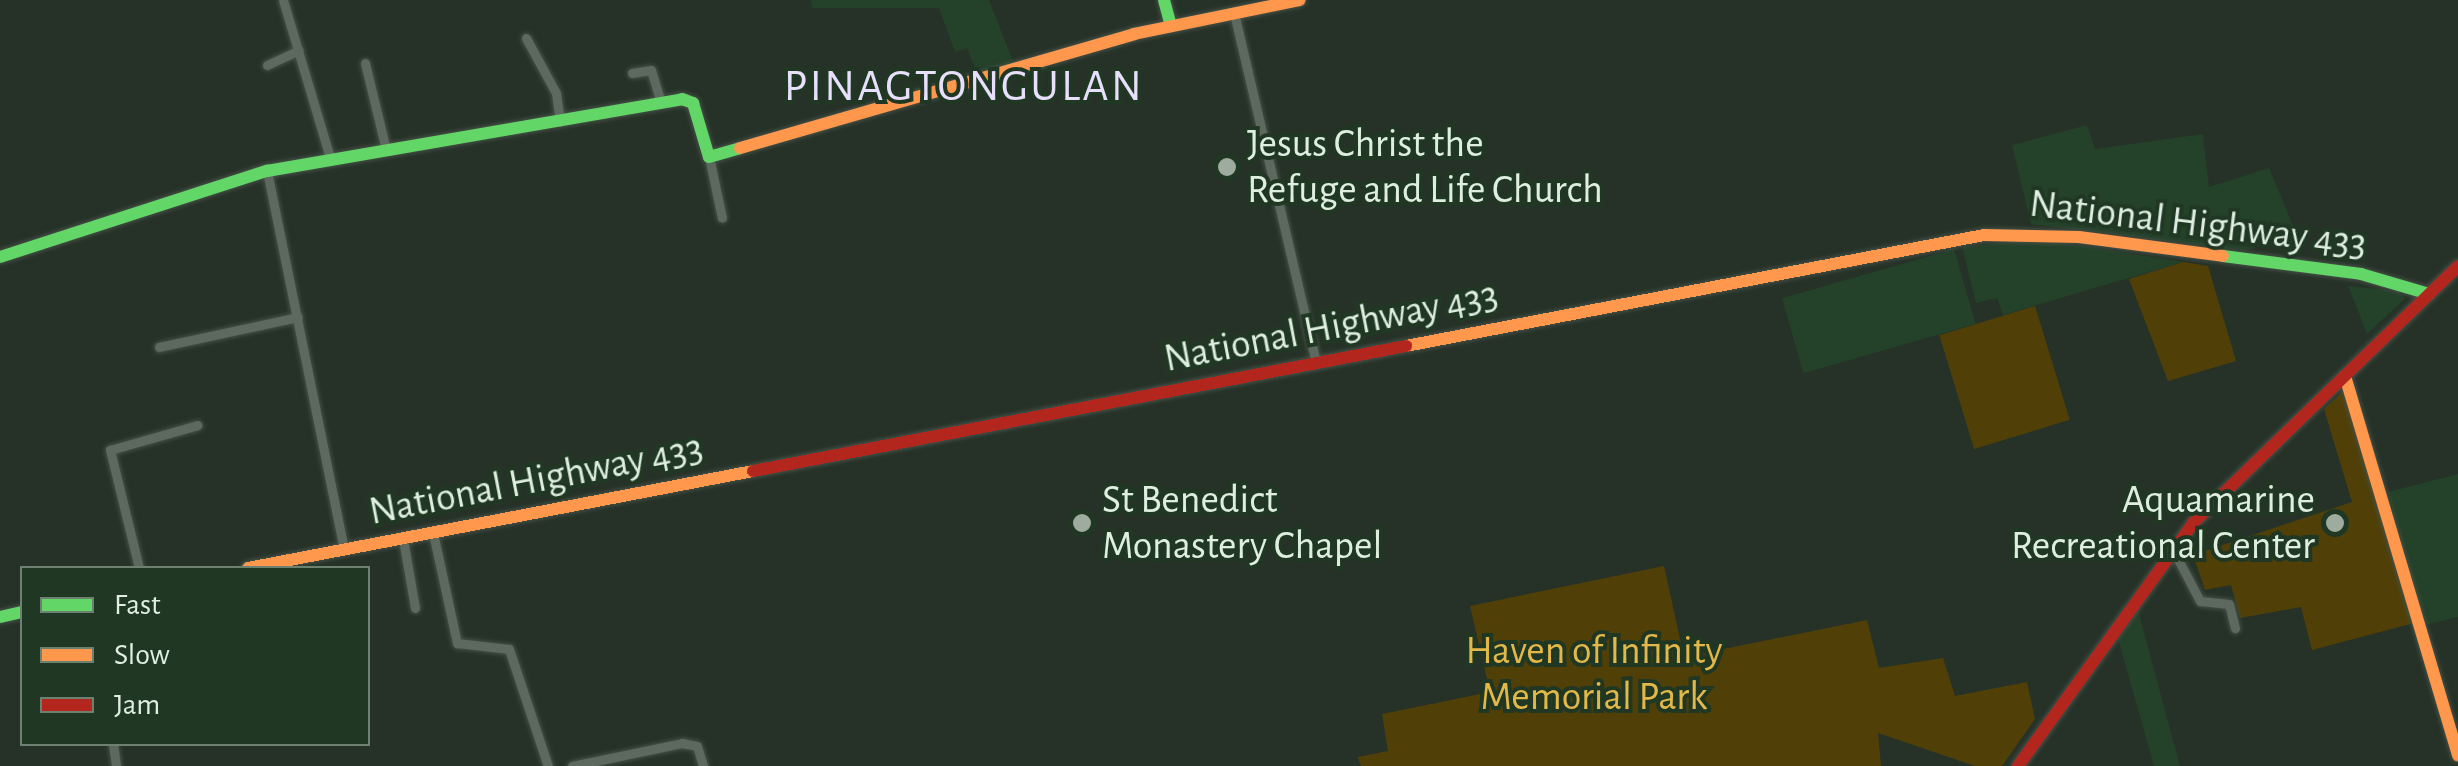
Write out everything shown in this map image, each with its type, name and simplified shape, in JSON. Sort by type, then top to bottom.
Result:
[{"type":"main road","points":[[1164,0],[1171,26]]},
{"type":"main road","points":[[0,257],[266,171],[661,103],[693,103],[709,157],[1238,8],[1300,0]]},
{"type":"main road","name":"National Highway 433","points":[[259,566],[1984,235],[2079,236],[2361,274],[2430,294]]},
{"type":"main road","points":[[2022,760],[2171,548],[2458,266]]},
{"type":"main road","points":[[2344,376],[2458,756]]},
{"type":"street","points":[[283,0],[332,161]]},
{"type":"street","points":[[1238,8],[1316,363]]},
{"type":"street","points":[[526,38],[556,93],[560,122]]},
{"type":"street","points":[[267,65],[299,50]]},
{"type":"street","points":[[365,63],[386,150]]},
{"type":"street","points":[[632,72],[651,70],[661,103]]},
{"type":"street","points":[[709,157],[722,218]]},
{"type":"street","points":[[266,171],[344,550]]},
{"type":"street","points":[[159,347],[298,318]]},
{"type":"street","points":[[139,566],[110,450],[198,425]]},
{"type":"street","points":[[433,532],[457,643],[509,648],[548,766]]},
{"type":"street","points":[[402,538],[416,608]]},
{"type":"street","points":[[2171,548],[2200,601],[2229,604],[2235,628]]},
{"type":"street","points":[[572,766],[690,742],[703,766]]},
{"type":"street","points":[[2022,760],[2036,766]]},
{"type":"shaded area","points":[[811,0],[989,0],[1014,64],[978,76],[967,48],[955,52],[939,8],[812,8]]},
{"type":"shaded area","points":[[2087,125],[2095,149],[2203,134],[2209,187],[2269,168],[2296,233],[2247,251],[2031,224],[2012,145]]},
{"type":"shaded area","points":[[2032,240],[2183,262],[2003,315],[1997,298],[1976,303],[1962,247]]},
{"type":"shaded area","points":[[1954,249],[1975,324],[1803,373],[1782,298]]},
{"type":"shaded area","points":[[2348,286],[2399,291],[2405,299],[2367,334]]},
{"type":"shaded area","points":[[2458,474],[2458,617],[2422,626],[2388,492]]},
{"type":"shaded area","points":[[2138,610],[2180,766],[2154,766],[2118,639]]},
{"type":"green space","points":[[2183,262],[2208,266],[2236,361],[2168,381],[2129,279]]},
{"type":"green space","points":[[2035,306],[2070,420],[1974,449],[1939,335]]},
{"type":"green space","name":"Aquamarine Recreational Center","points":[[2346,388],[2414,623],[2312,650],[2301,607],[2240,618],[2231,585],[2205,590],[2193,555],[2352,502],[2324,409]]},
{"type":"green space","name":"Haven of Infinity Memorial Park","points":[[1664,566],[1684,657],[1867,620],[1879,668],[1943,658],[1955,696],[2027,682],[2035,719],[2002,766],[1975,766],[1878,733],[1881,766],[1361,766],[1358,757],[1388,751],[1382,714],[1490,692],[1470,606]]},
{"type":"traffic: fast","points":[[1164,0],[1171,26]]},
{"type":"traffic: fast","points":[[0,257],[267,171],[682,99],[693,103],[709,157],[740,148]]},
{"type":"traffic: fast","points":[[2223,256],[2361,274],[2429,294]]},
{"type":"traffic: fast","points":[[0,617],[20,612]]},
{"type":"traffic: slow","points":[[740,148],[1134,34],[1300,0]]},
{"type":"traffic: slow","points":[[1406,346],[1984,235],[2079,237],[2223,256]]},
{"type":"traffic: slow","points":[[2345,376],[2458,756]]},
{"type":"traffic: slow","points":[[258,566],[753,471]]},
{"type":"traffic: jam","points":[[2018,766],[2193,523],[2458,266]]},
{"type":"traffic: jam","points":[[753,471],[1406,346]]},
{"type":"place","name":"Jesus Christ the Refuge and Life Church","points":[[1227,167]]},
{"type":"place","name":"St Benedict Monastery Chapel","points":[[1082,523]]},
{"type":"place","name":"Aquamarine Recreational Center","points":[[2335,523]]},
{"type":"district","name":"PINAGTONGULAN","points":[[964,87]]}]
